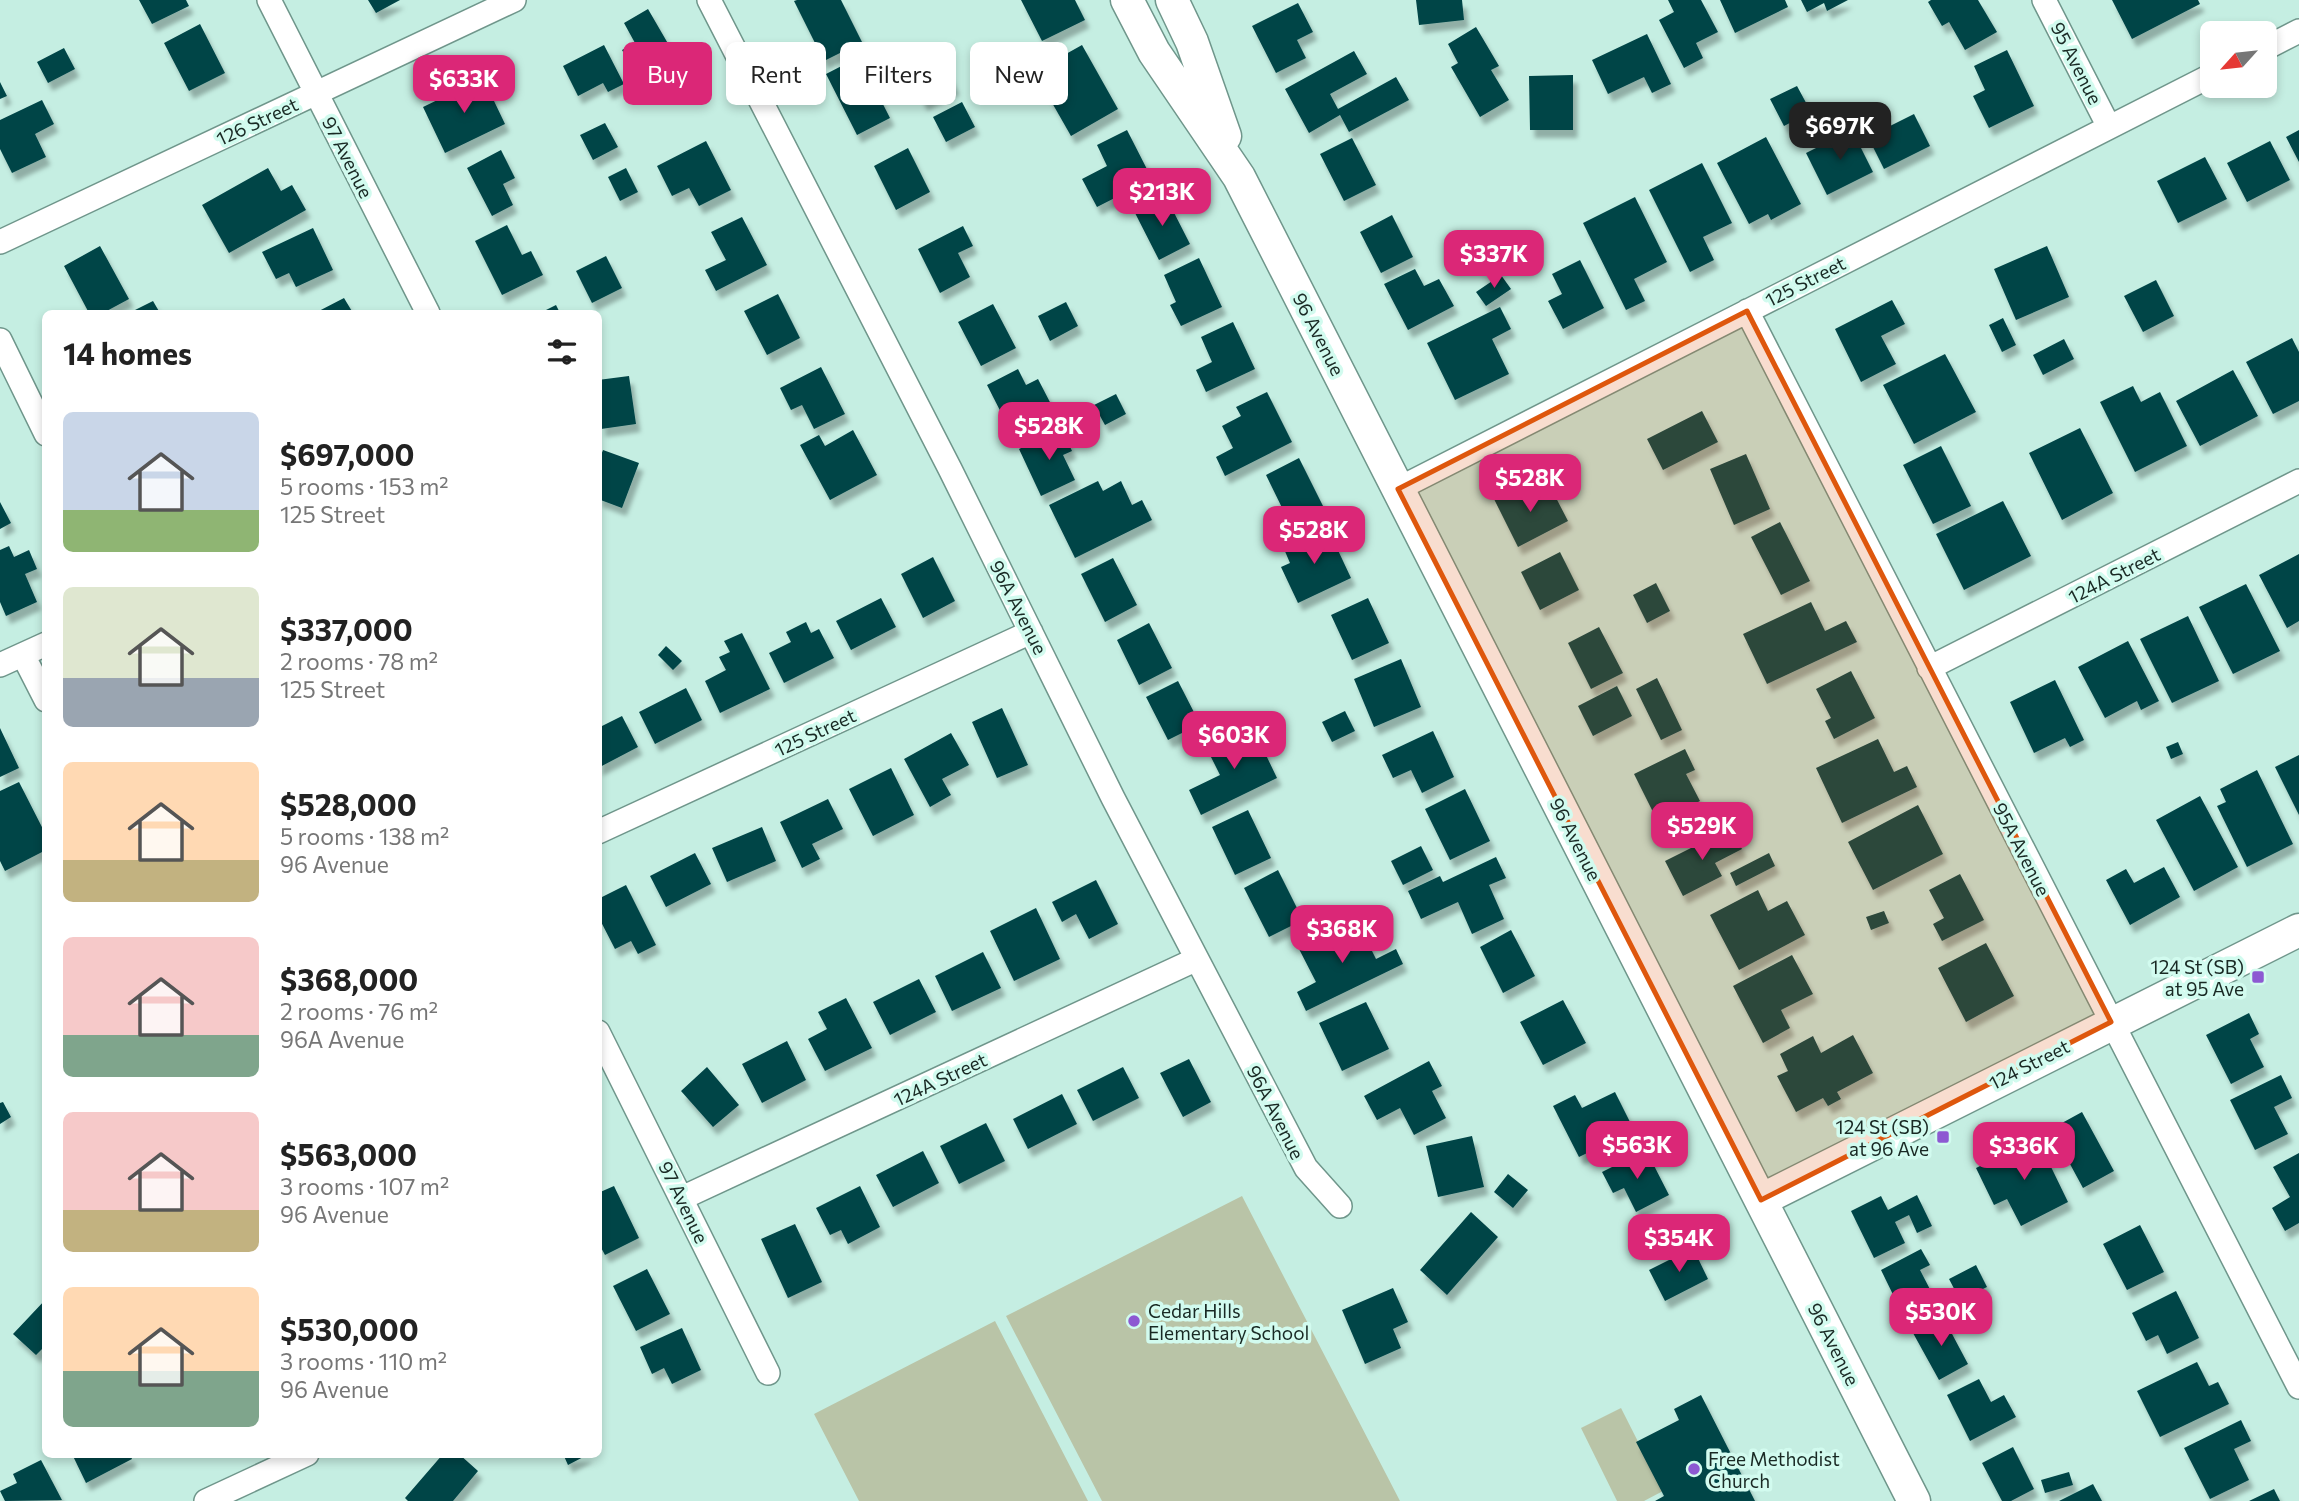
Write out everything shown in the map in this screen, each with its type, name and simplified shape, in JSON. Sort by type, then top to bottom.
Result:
[{"type":"main road","name":"96 Avenue","points":[[1127,0],[1154,52],[1239,177],[1914,1501]]},
{"type":"main road","name":"96 Avenue","points":[[1172,0],[1192,42],[1239,177]]},
{"type":"main road","name":"124 Street","points":[[1761,1200],[2299,930]]},
{"type":"street","name":"97 Avenue","points":[[269,0],[426,310]]},
{"type":"street","name":"126 Street","points":[[0,242],[514,0]]},
{"type":"street","name":"96A Avenue","points":[[709,0],[1196,959],[1306,1168],[1340,1206]]},
{"type":"street","name":"95 Avenue","points":[[2044,0],[2109,127]]},
{"type":"street","points":[[2277,42],[2299,31]]},
{"type":"street","name":"125 Street","points":[[1398,489],[2200,81]]},
{"type":"street","name":"95A Avenue","points":[[1747,311],[2299,1387]]},
{"type":"street","points":[[0,340],[42,426]]},
{"type":"street","name":"124A Street","points":[[1929,668],[2299,481]]},
{"type":"street","name":"125 Street","points":[[602,830],[1031,632]]},
{"type":"street","points":[[0,665],[42,646]]},
{"type":"street","points":[[23,655],[42,692]]},
{"type":"street","name":"124A Street","points":[[682,1198],[1196,959]]},
{"type":"street","name":"97 Avenue","points":[[602,1040],[768,1373]]},
{"type":"street","points":[[206,1501],[298,1458]]},
{"type":"highlighted area","points":[[1747,311],[2111,1022],[1761,1200],[1398,489]]},
{"type":"green space","points":[[1242,1196],[1400,1501],[1102,1501],[1006,1316]]},
{"type":"green space","points":[[995,1321],[1088,1501],[859,1501],[814,1414]]},
{"type":"green space","points":[[1621,1408],[1663,1491],[1644,1501],[1617,1501],[1581,1428]]},
{"type":"building","points":[[139,0],[186,0],[189,6],[152,24]]},
{"type":"building","points":[[368,0],[400,0],[376,13]]},
{"type":"building","points":[[841,0],[862,42],[840,42],[840,53],[826,60],[826,42],[814,42],[794,1]]},
{"type":"building","points":[[1021,0],[1075,0],[1085,20],[1042,41]]},
{"type":"building","points":[[1416,0],[1462,0],[1464,20],[1419,25]]},
{"type":"building","points":[[1668,0],[1701,0],[1718,32],[1696,43],[1703,58],[1684,68],[1659,20],[1674,12]]},
{"type":"building","points":[[1720,0],[1785,0],[1788,7],[1735,33]]},
{"type":"building","points":[[1801,0],[1848,0],[1827,11],[1824,3],[1807,12]]},
{"type":"building","points":[[1978,0],[1997,32],[1965,50],[1949,22],[1942,26],[1928,2]]},
{"type":"building","points":[[2112,0],[2198,0],[2200,4],[2132,39]]},
{"type":"building","points":[[1298,3],[1313,32],[1297,40],[1306,58],[1276,73],[1252,26]]},
{"type":"building","points":[[648,9],[667,42],[634,42],[624,23]]},
{"type":"building","points":[[200,24],[225,73],[189,91],[164,43]]},
{"type":"building","points":[[1476,27],[1499,66],[1491,70],[1509,100],[1480,117],[1451,67],[1458,63],[1448,44]]},
{"type":"building","points":[[1647,34],[1671,84],[1652,93],[1644,77],[1608,94],[1592,60]]},
{"type":"building","points":[[604,45],[623,84],[608,92],[603,83],[578,96],[563,66]]},
{"type":"building","points":[[1082,45],[1118,109],[1071,136],[1053,105],[1068,105],[1068,53]]},
{"type":"building","points":[[64,48],[75,69],[48,83],[37,62]]},
{"type":"building","points":[[2007,50],[2034,106],[1989,128],[1973,96],[1985,90],[1974,66]]},
{"type":"building","points":[[1354,51],[1367,74],[1330,94],[1338,109],[1396,77],[1409,100],[1349,132],[1340,115],[1309,133],[1285,89]]},
{"type":"building","points":[[840,67],[840,102],[826,74]]},
{"type":"building","points":[[1573,75],[1573,130],[1530,130],[1529,76]]},
{"type":"building","points":[[483,78],[505,124],[445,153],[423,107]]},
{"type":"building","points":[[0,82],[7,96],[0,99]]},
{"type":"building","points":[[1797,86],[1811,112],[1784,126],[1770,99]]},
{"type":"building","points":[[42,100],[54,124],[35,134],[46,157],[12,173],[0,149],[0,120]]},
{"type":"building","points":[[962,102],[975,127],[946,142],[933,117]]},
{"type":"building","points":[[842,105],[883,105],[890,118],[857,135]]},
{"type":"building","points":[[1914,114],[1930,146],[1884,169],[1868,137]]},
{"type":"building","points":[[605,123],[618,147],[593,160],[580,135]]},
{"type":"building","points":[[1127,130],[1152,179],[1097,207],[1082,179],[1107,166],[1097,145]]},
{"type":"building","points":[[1852,130],[1873,172],[1827,195],[1806,153]]},
{"type":"building","points":[[2299,130],[2299,162],[2286,137]]},
{"type":"building","points":[[1766,137],[1801,204],[1771,220],[1768,214],[1749,224],[1717,163]]},
{"type":"building","points":[[1352,138],[1376,185],[1344,201],[1320,154]]},
{"type":"building","points":[[706,141],[731,190],[699,206],[689,188],[672,196],[657,166]]},
{"type":"building","points":[[2270,141],[2290,180],[2247,202],[2227,163]]},
{"type":"building","points":[[908,148],[930,192],[896,210],[874,166]]},
{"type":"building","points":[[501,150],[515,178],[503,184],[513,205],[492,216],[467,168]]},
{"type":"building","points":[[2205,157],[2227,199],[2178,223],[2157,181]]},
{"type":"building","points":[[1702,163],[1732,223],[1703,237],[1714,260],[1690,272],[1649,190]]},
{"type":"building","points":[[268,168],[281,191],[292,185],[306,210],[229,253],[202,205]]},
{"type":"building","points":[[626,168],[638,192],[620,201],[608,177]]},
{"type":"building","points":[[1165,195],[1190,244],[1159,260],[1134,211]]},
{"type":"building","points":[[1635,197],[1667,262],[1634,279],[1645,301],[1626,310],[1583,223]]},
{"type":"building","points":[[1392,215],[1413,257],[1381,273],[1360,232]]},
{"type":"building","points":[[742,217],[767,265],[716,291],[705,270],[726,260],[711,232]]},
{"type":"building","points":[[507,225],[522,255],[531,251],[543,275],[502,295],[475,241]]},
{"type":"building","points":[[963,226],[973,246],[958,253],[970,277],[940,293],[918,249]]},
{"type":"building","points":[[313,228],[333,270],[296,287],[289,273],[276,279],[262,252]]},
{"type":"building","points":[[100,246],[129,299],[109,310],[87,310],[64,266]]},
{"type":"building","points":[[2047,246],[2069,297],[2016,320],[1994,269]]},
{"type":"building","points":[[606,256],[622,288],[592,303],[576,271]]},
{"type":"building","points":[[1199,258],[1222,307],[1181,326],[1170,305],[1176,302],[1164,275]]},
{"type":"building","points":[[1580,260],[1604,308],[1563,329],[1548,301],[1562,294],[1552,274]]},
{"type":"building","points":[[1415,269],[1424,286],[1439,279],[1454,306],[1408,330],[1384,284]]},
{"type":"building","points":[[1501,275],[1511,289],[1486,306],[1476,292]]},
{"type":"building","points":[[2156,280],[2174,316],[2143,332],[2124,296]]},
{"type":"building","points":[[778,294],[800,338],[767,355],[744,311]]},
{"type":"building","points":[[344,298],[351,310],[321,310]]},
{"type":"building","points":[[1892,300],[1905,324],[1881,336],[1896,364],[1861,382],[1835,329]]},
{"type":"building","points":[[153,301],[158,310],[135,310]]},
{"type":"building","points":[[1066,302],[1078,326],[1050,341],[1038,316]]},
{"type":"building","points":[[993,304],[1016,348],[981,366],[958,322]]},
{"type":"building","points":[[556,305],[558,310],[546,310]]},
{"type":"building","points":[[1500,307],[1511,329],[1492,339],[1509,374],[1455,400],[1427,343]]},
{"type":"building","points":[[2003,318],[2016,345],[2002,352],[1989,325]]},
{"type":"building","points":[[1233,322],[1255,369],[1206,392],[1196,370],[1212,362],[1201,337]]},
{"type":"building","points":[[2292,338],[2299,352],[2299,401],[2273,414],[2246,362]]},
{"type":"building","points":[[2064,339],[2074,359],[2043,375],[2033,355]]},
{"type":"building","points":[[1945,354],[1976,412],[1914,444],[1883,385]]},
{"type":"building","points":[[821,367],[845,414],[814,429],[802,405],[791,410],[780,388]]},
{"type":"building","points":[[1018,369],[1026,385],[1038,379],[1054,410],[1011,432],[987,385]]},
{"type":"building","points":[[2233,370],[2258,416],[2200,446],[2176,401]]},
{"type":"building","points":[[629,376],[636,424],[602,429],[602,379]]},
{"type":"building","points":[[2133,386],[2141,402],[2160,392],[2187,446],[2135,472],[2100,402]]},
{"type":"building","points":[[1267,392],[1292,442],[1225,476],[1216,457],[1233,448],[1222,426],[1241,416],[1236,407]]},
{"type":"building","points":[[1116,394],[1126,414],[1105,425],[1094,405]]},
{"type":"building","points":[[1702,411],[1718,442],[1663,470],[1647,439]]},
{"type":"building","points":[[2080,428],[2113,493],[2062,520],[2029,453]]},
{"type":"building","points":[[1062,429],[1072,451],[1063,455],[1075,480],[1041,496],[1019,449]]},
{"type":"building","points":[[853,430],[877,475],[830,500],[800,445],[819,435],[825,446]]},
{"type":"building","points":[[1941,446],[1971,506],[1933,524],[1903,465]]},
{"type":"building","points":[[603,450],[639,463],[622,508],[602,500]]},
{"type":"building","points":[[1746,454],[1770,509],[1734,525],[1710,469]]},
{"type":"building","points":[[1299,458],[1323,506],[1289,522],[1266,475]]},
{"type":"building","points":[[1098,481],[1103,491],[1121,481],[1132,505],[1142,500],[1152,520],[1075,558],[1049,505]]},
{"type":"building","points":[[1528,482],[1538,500],[1553,492],[1568,521],[1518,547],[1494,499]]},
{"type":"building","points":[[2003,501],[2031,556],[1964,590],[1936,534]]},
{"type":"building","points":[[0,502],[11,523],[0,529]]},
{"type":"building","points":[[1780,522],[1810,581],[1781,595],[1751,537]]},
{"type":"building","points":[[1328,529],[1351,578],[1298,603],[1281,567],[1290,563],[1284,549]]},
{"type":"building","points":[[9,546],[14,557],[29,550],[37,569],[25,574],[37,602],[6,616],[0,602],[0,550]]},
{"type":"building","points":[[1560,552],[1579,590],[1540,610],[1521,572]]},
{"type":"building","points":[[2299,554],[2299,621],[2287,628],[2259,575]]},
{"type":"building","points":[[933,557],[955,601],[923,618],[901,574]]},
{"type":"building","points":[[1113,558],[1137,605],[1105,622],[1081,574]]},
{"type":"building","points":[[1656,583],[1670,611],[1647,623],[1633,595]]},
{"type":"building","points":[[2246,584],[2280,651],[2233,674],[2199,607]]},
{"type":"building","points":[[881,598],[896,627],[851,650],[836,621]]},
{"type":"building","points":[[1368,598],[1389,643],[1352,660],[1331,615]]},
{"type":"building","points":[[1811,602],[1825,631],[1846,621],[1857,642],[1767,684],[1743,634]]},
{"type":"building","points":[[2188,616],[2219,681],[2172,703],[2140,639]]},
{"type":"building","points":[[806,622],[811,633],[819,629],[834,658],[784,683],[769,653],[791,642],[786,632]]},
{"type":"building","points":[[1149,623],[1172,668],[1139,685],[1117,640]]},
{"type":"building","points":[[1599,627],[1623,673],[1591,689],[1568,643]]},
{"type":"building","points":[[742,633],[770,689],[720,713],[705,681],[726,670],[719,657],[730,652],[724,641]]},
{"type":"building","points":[[2128,641],[2159,701],[2141,710],[2137,701],[2105,718],[2078,667]]},
{"type":"building","points":[[666,646],[682,661],[673,670],[658,655]]},
{"type":"building","points":[[1401,659],[1421,707],[1374,727],[1354,679]]},
{"type":"building","points":[[1851,671],[1875,718],[1834,739],[1825,721],[1831,718],[1816,689]]},
{"type":"building","points":[[1657,678],[1682,730],[1661,740],[1636,689]]},
{"type":"building","points":[[2055,680],[2084,740],[2070,747],[2065,738],[2034,753],[2010,702]]},
{"type":"building","points":[[1178,681],[1200,724],[1168,740],[1146,697]]},
{"type":"building","points":[[1617,686],[1632,716],[1593,736],[1578,706]]},
{"type":"building","points":[[686,688],[702,720],[655,744],[639,712]]},
{"type":"building","points":[[1002,708],[1028,765],[997,778],[972,722]]},
{"type":"building","points":[[1345,711],[1355,731],[1332,742],[1322,722]]},
{"type":"building","points":[[622,716],[638,747],[602,766],[602,726]]},
{"type":"building","points":[[1252,726],[1277,778],[1201,815],[1189,790],[1220,775],[1207,749]]},
{"type":"building","points":[[0,728],[19,768],[0,777]]},
{"type":"building","points":[[1433,731],[1454,777],[1422,793],[1411,770],[1393,778],[1382,755]]},
{"type":"building","points":[[951,733],[969,765],[942,779],[951,795],[930,807],[904,759]]},
{"type":"building","points":[[1878,739],[1894,772],[1907,766],[1917,787],[1842,823],[1816,768]]},
{"type":"building","points":[[2178,742],[2183,754],[2171,759],[2166,747]]},
{"type":"building","points":[[1685,749],[1695,770],[1686,774],[1700,801],[1658,822],[1634,774]]},
{"type":"building","points":[[2299,755],[2299,815],[2275,767]]},
{"type":"building","points":[[891,768],[914,815],[873,836],[849,789]]},
{"type":"building","points":[[2257,770],[2293,844],[2247,867],[2217,806],[2226,802],[2220,789]]},
{"type":"building","points":[[19,782],[42,827],[42,852],[5,871],[0,861],[0,791]]},
{"type":"building","points":[[1465,789],[1490,841],[1450,860],[1425,809]]},
{"type":"building","points":[[2200,796],[2238,867],[2194,891],[2156,820]]},
{"type":"building","points":[[828,799],[843,829],[812,844],[820,859],[802,868],[780,822]]},
{"type":"building","points":[[1918,805],[1943,854],[1873,890],[1848,842]]},
{"type":"building","points":[[1248,810],[1271,858],[1235,875],[1212,827]]},
{"type":"building","points":[[762,827],[776,861],[727,882],[712,848]]},
{"type":"building","points":[[1731,828],[1742,849],[1715,863],[1722,876],[1683,896],[1665,861]]},
{"type":"building","points":[[1421,846],[1433,870],[1403,885],[1391,861]]},
{"type":"building","points":[[695,853],[711,884],[666,907],[650,876]]},
{"type":"building","points":[[1769,853],[1775,866],[1736,886],[1730,873]]},
{"type":"building","points":[[1496,857],[1506,878],[1489,885],[1504,919],[1472,934],[1458,902],[1421,919],[1408,891],[1440,876],[1443,882]]},
{"type":"building","points":[[2164,867],[2180,897],[2130,925],[2106,880],[2126,869],[2134,883]]},
{"type":"building","points":[[1278,870],[1303,920],[1269,937],[1244,888]]},
{"type":"building","points":[[1960,874],[1984,920],[1942,941],[1933,924],[1944,918],[1929,890]]},
{"type":"building","points":[[1096,880],[1118,924],[1089,939],[1076,914],[1062,922],[1052,902]]},
{"type":"building","points":[[626,885],[656,945],[638,954],[631,941],[615,949],[602,924],[602,897]]},
{"type":"building","points":[[1758,890],[1768,911],[1787,901],[1805,935],[1739,970],[1710,915]]},
{"type":"building","points":[[1036,908],[1060,959],[1014,981],[990,931]]},
{"type":"building","points":[[1884,911],[1889,923],[1871,930],[1866,917]]},
{"type":"building","points":[[1357,921],[1376,959],[1396,949],[1403,964],[1306,1011],[1297,992],[1316,982],[1299,949]]},
{"type":"building","points":[[1511,930],[1535,976],[1503,993],[1480,947]]},
{"type":"building","points":[[1986,943],[2014,996],[1966,1022],[1938,968]]},
{"type":"building","points":[[983,952],[1001,988],[952,1011],[935,976]]},
{"type":"building","points":[[1792,955],[1813,994],[1781,1010],[1790,1028],[1763,1043],[1733,986]]},
{"type":"building","points":[[919,979],[936,1012],[890,1035],[873,1002]]},
{"type":"building","points":[[846,998],[872,1048],[825,1071],[808,1039],[827,1029],[818,1012]]},
{"type":"building","points":[[1563,1000],[1586,1043],[1543,1065],[1520,1022]]},
{"type":"building","points":[[1366,1002],[1389,1049],[1342,1071],[1319,1023]]},
{"type":"building","points":[[2249,1013],[2259,1034],[2250,1039],[2264,1067],[2231,1084],[2206,1035]]},
{"type":"building","points":[[1853,1035],[1873,1073],[1837,1092],[1841,1099],[1828,1106],[1823,1098],[1796,1112],[1777,1076],[1788,1071],[1780,1054],[1813,1036],[1821,1053]]},
{"type":"building","points":[[787,1041],[806,1080],[762,1103],[742,1064]]},
{"type":"building","points":[[1189,1059],[1211,1102],[1183,1117],[1160,1073]]},
{"type":"building","points":[[1429,1061],[1442,1086],[1432,1091],[1446,1118],[1414,1135],[1400,1108],[1377,1120],[1364,1096]]},
{"type":"building","points":[[707,1067],[739,1105],[713,1127],[681,1091]]},
{"type":"building","points":[[1123,1067],[1139,1098],[1093,1121],[1077,1090]]},
{"type":"building","points":[[2281,1075],[2292,1098],[2274,1107],[2288,1134],[2255,1150],[2230,1100]]},
{"type":"building","points":[[1615,1092],[1634,1130],[1579,1157],[1553,1106],[1575,1095],[1582,1108]]},
{"type":"building","points":[[1062,1094],[1077,1124],[1028,1149],[1013,1119]]},
{"type":"building","points":[[3,1102],[11,1117],[0,1124],[0,1103]]},
{"type":"building","points":[[2082,1112],[2114,1171],[2083,1188],[2051,1129]]},
{"type":"building","points":[[986,1123],[1005,1161],[959,1184],[940,1146]]},
{"type":"building","points":[[1472,1136],[1484,1187],[1438,1197],[1426,1146]]},
{"type":"building","points":[[2037,1138],[2068,1202],[2021,1226],[2007,1199],[1994,1205],[1976,1168]]},
{"type":"building","points":[[1646,1150],[1669,1195],[1636,1212],[1624,1188],[1613,1193],[1602,1172]]},
{"type":"building","points":[[923,1151],[939,1183],[893,1207],[876,1175]]},
{"type":"building","points":[[2299,1153],[2299,1223],[2285,1231],[2272,1208],[2290,1197],[2273,1167]]},
{"type":"building","points":[[1508,1174],[1528,1190],[1513,1208],[1494,1192]]},
{"type":"building","points":[[614,1186],[639,1238],[605,1255],[602,1249],[602,1191]]},
{"type":"building","points":[[860,1186],[880,1227],[848,1244],[841,1230],[830,1235],[816,1208]]},
{"type":"building","points":[[1917,1195],[1932,1226],[1917,1233],[1909,1215],[1895,1222],[1905,1243],[1874,1258],[1851,1211],[1881,1196],[1888,1210]]},
{"type":"building","points":[[1471,1212],[1498,1237],[1447,1295],[1420,1270]]},
{"type":"building","points":[[795,1224],[822,1282],[788,1298],[761,1239]]},
{"type":"building","points":[[2140,1225],[2164,1272],[2127,1290],[2103,1244]]},
{"type":"building","points":[[1693,1248],[1708,1279],[1665,1301],[1649,1270]]},
{"type":"building","points":[[1921,1249],[1930,1265],[1920,1270],[1935,1299],[1903,1315],[1881,1270]]},
{"type":"building","points":[[1976,1265],[1987,1287],[1960,1300],[1949,1279]]},
{"type":"building","points":[[647,1269],[670,1314],[636,1331],[613,1286]]},
{"type":"building","points":[[1393,1288],[1408,1322],[1393,1329],[1401,1348],[1365,1364],[1342,1310]]},
{"type":"building","points":[[2176,1291],[2199,1338],[2167,1354],[2158,1335],[2146,1341],[2132,1313]]},
{"type":"building","points":[[42,1303],[42,1349],[36,1355],[13,1334]]},
{"type":"building","points":[[1943,1317],[1968,1364],[1939,1380],[1913,1333]]},
{"type":"building","points":[[682,1328],[701,1370],[672,1384],[664,1368],[652,1374],[640,1347]]},
{"type":"building","points":[[2197,1362],[2209,1386],[2218,1382],[2229,1404],[2160,1437],[2137,1391]]},
{"type":"building","points":[[1979,1379],[1991,1402],[2004,1395],[2016,1417],[1970,1441],[1947,1395]]},
{"type":"building","name":"Free Methodist Church","points":[[1701,1395],[1755,1501],[1655,1501],[1664,1496],[1636,1442],[1679,1420],[1674,1409]]},
{"type":"building","points":[[2241,1420],[2251,1441],[2234,1449],[2249,1480],[2210,1499],[2184,1448]]},
{"type":"building","points":[[2013,1447],[2034,1489],[2011,1501],[2002,1501],[1982,1463]]},
{"type":"building","points":[[74,1458],[132,1458],[132,1459],[86,1483]]},
{"type":"building","points":[[440,1458],[463,1458],[478,1471],[453,1501],[408,1501],[405,1498]]},
{"type":"building","points":[[565,1458],[581,1458],[568,1465]]},
{"type":"building","points":[[41,1460],[62,1500],[5,1501],[0,1491],[17,1483],[13,1474]]},
{"type":"building","points":[[2069,1472],[2073,1485],[2045,1493],[2041,1480]]},
{"type":"building","points":[[2093,1484],[2102,1501],[2059,1501]]},
{"type":"building","points":[[2274,1489],[2280,1501],[2249,1501]]},
{"type":"place","name":"124 St (SB) at 95 Ave","points":[[2258,977]]},
{"type":"place","name":"124 St (SB) at 96 Ave","points":[[1943,1137]]},
{"type":"place","name":"Cedar Hills Elementary School","points":[[1134,1321]]},
{"type":"place","name":"Free Methodist Church","points":[[1694,1469]]}]
